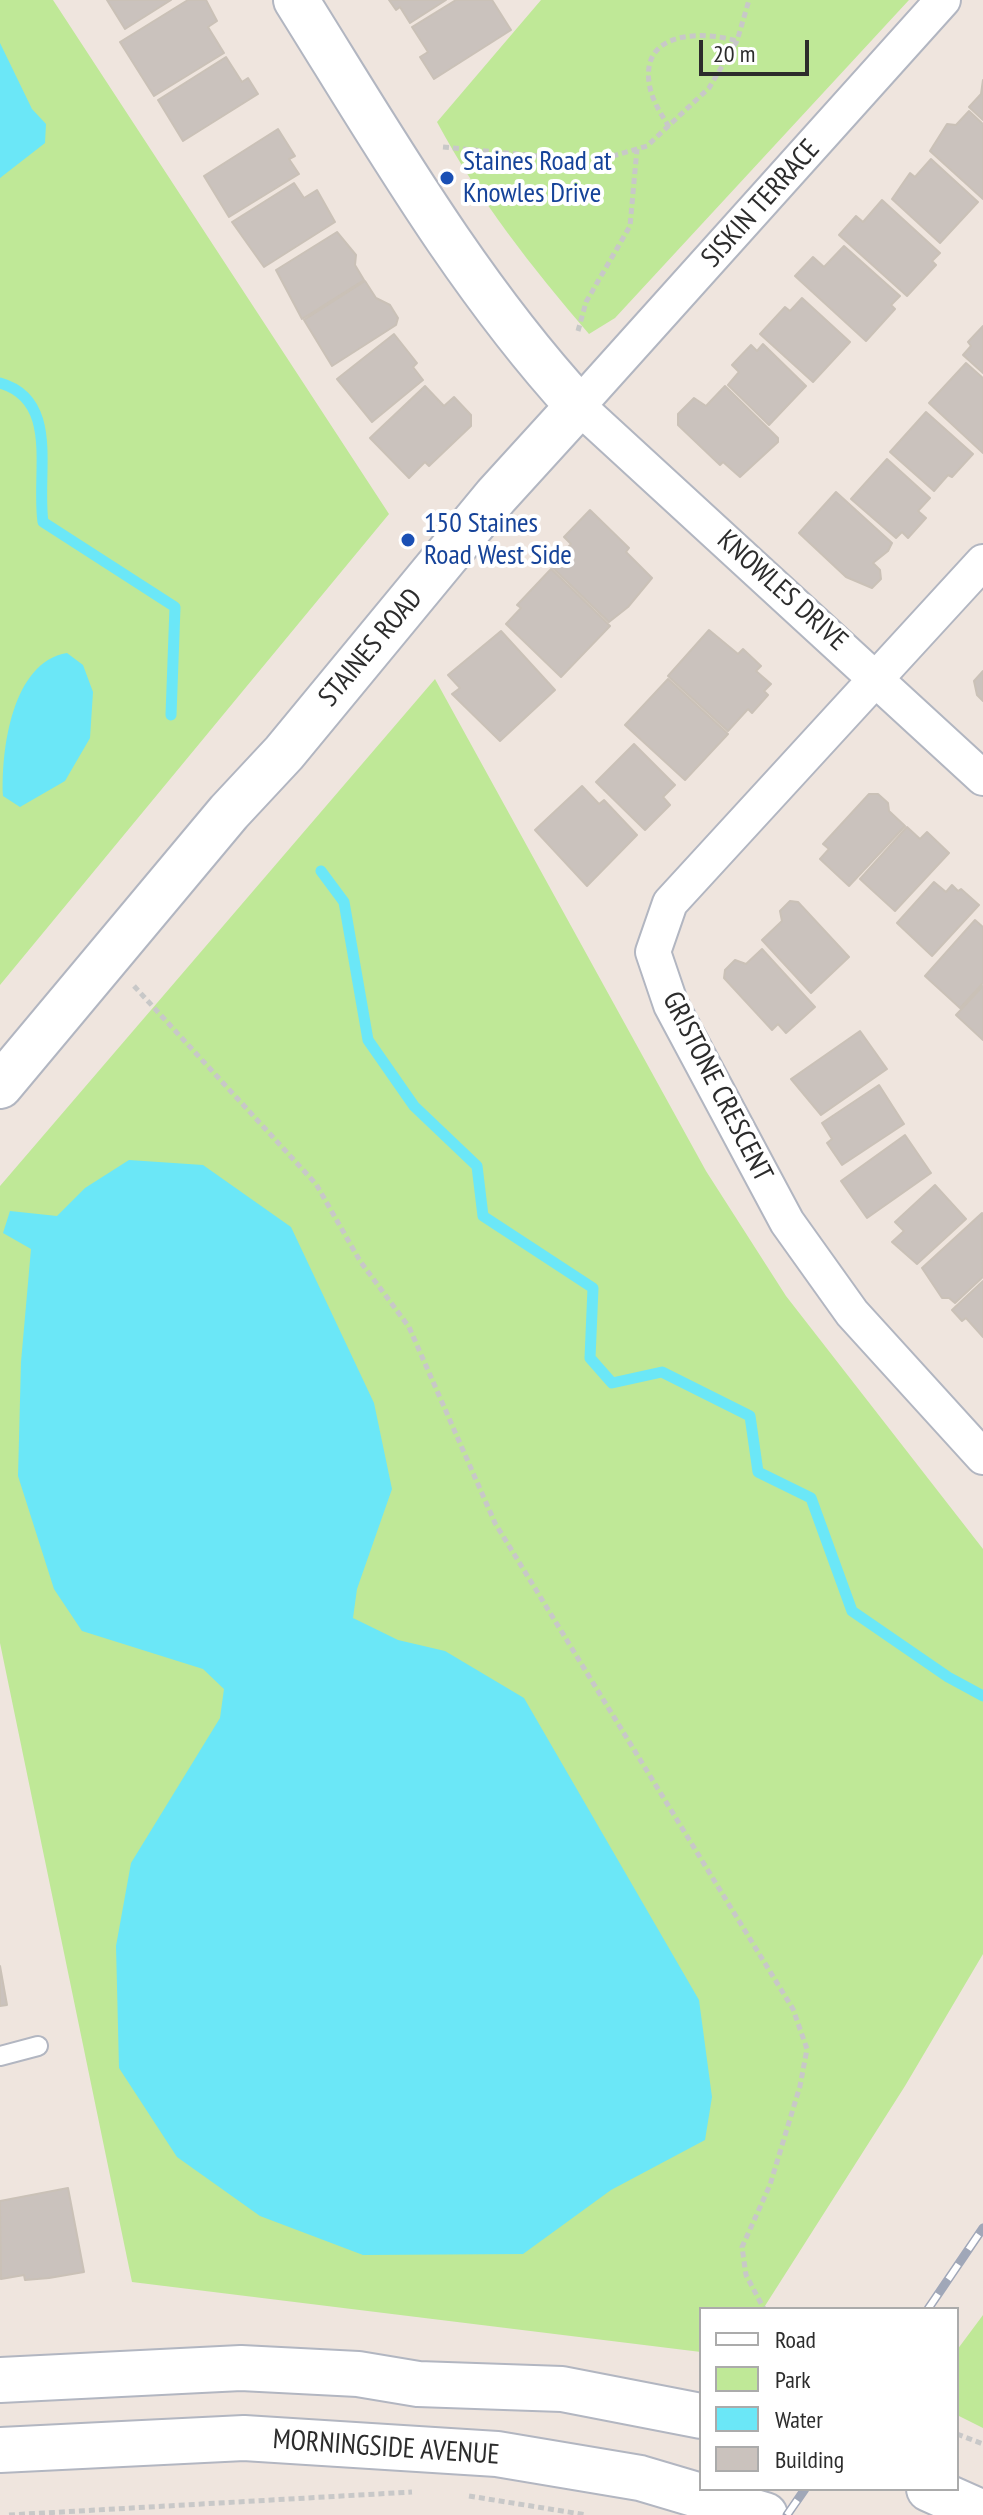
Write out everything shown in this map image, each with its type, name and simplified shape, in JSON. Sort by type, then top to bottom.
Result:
[{"type":"main road","points":[[296,0],[415,190],[528,352],[578,406]]},
{"type":"main road","name":"STAINES ROAD","points":[[0,1086],[229,812],[284,753],[496,496],[578,406]]},
{"type":"main road","points":[[0,2380],[241,2368],[358,2374],[418,2384],[562,2389],[699,2416]]},
{"type":"main road","name":"MORNINGSIDE AVENUE","points":[[0,2450],[244,2438],[497,2454],[640,2478],[765,2515]]},
{"type":"main road","points":[[934,2491],[983,2513]]},
{"type":"street","name":"SISKIN TERRACE","points":[[578,406],[943,0]]},
{"type":"street","name":"KNOWLES DRIVE","points":[[578,406],[983,778]]},
{"type":"street","name":"GRISTONE CRESCENT","points":[[983,562],[670,903],[653,952],[671,1005],[787,1222],[852,1313],[983,1457]]},
{"type":"lane","points":[[0,2056],[38,2046]]},
{"type":"path","points":[[443,147],[570,159],[613,156],[647,146],[709,88],[737,41],[749,0]]},
{"type":"path","points":[[669,127],[650,89],[649,69],[656,53],[671,41],[688,35],[713,34],[737,41]]},
{"type":"path","points":[[578,331],[586,302],[630,226],[637,149]]},
{"type":"path","points":[[105,960],[143,995],[316,1184],[360,1261],[409,1327],[495,1523],[793,2009],[807,2049],[800,2086],[770,2185],[756,2209],[742,2247],[746,2275],[763,2307]]},
{"type":"path","points":[[959,2435],[983,2444]]},
{"type":"path","points":[[9,2515],[420,2492]]},
{"type":"path","points":[[466,2495],[587,2515]]},
{"type":"green space","points":[[0,0],[53,0],[389,514],[0,985]]},
{"type":"green space","points":[[541,0],[909,0],[615,318],[589,334],[507,232],[437,122]]},
{"type":"green space","points":[[435,679],[706,1171],[786,1296],[983,1549],[983,1954],[905,2086],[764,2307],[699,2307],[699,2352],[132,2282],[0,1643],[0,1186]]},
{"type":"green space","points":[[983,2315],[983,2428],[959,2416],[959,2347]]},
{"type":"water","points":[[0,43],[32,109],[46,124],[45,143],[0,178]]},
{"type":"water","points":[[67,653],[83,665],[93,692],[90,738],[65,781],[20,807],[3,796],[4,756],[14,711],[22,690],[34,673],[48,660]]},
{"type":"water","points":[[129,1160],[203,1165],[291,1227],[374,1403],[392,1489],[357,1589],[353,1618],[398,1640],[445,1651],[524,1698],[699,2000],[712,2097],[705,2140],[611,2190],[523,2254],[363,2255],[260,2216],[177,2157],[119,2068],[116,1946],[131,1863],[220,1718],[224,1689],[203,1669],[82,1631],[54,1589],[18,1476],[21,1362],[31,1249],[3,1233],[10,1211],[57,1216],[85,1188]]},
{"type":"building","points":[[107,0],[171,0],[125,29]]},
{"type":"building","points":[[188,0],[206,0],[217,21],[208,27],[224,53],[154,96],[120,42]]},
{"type":"building","points":[[389,0],[446,0],[410,23],[400,7],[396,10]]},
{"type":"building","points":[[456,0],[492,0],[511,30],[434,79],[420,57],[428,52],[412,27]]},
{"type":"building","points":[[226,57],[242,82],[248,78],[258,94],[183,141],[158,100]]},
{"type":"building","points":[[983,80],[983,120],[969,107],[981,94]]},
{"type":"building","points":[[969,111],[983,124],[983,199],[930,151],[947,124],[956,125]]},
{"type":"building","points":[[278,129],[295,156],[289,159],[299,174],[229,217],[204,176]]},
{"type":"building","points":[[931,159],[978,202],[940,243],[892,199],[910,173],[915,177]]},
{"type":"building","points":[[294,183],[304,198],[317,190],[335,222],[264,267],[232,222]]},
{"type":"building","points":[[882,200],[940,253],[932,261],[936,265],[907,296],[839,235],[856,216],[863,222]]},
{"type":"building","points":[[337,232],[356,255],[355,265],[364,280],[302,319],[276,270]]},
{"type":"building","points":[[844,246],[900,296],[891,305],[895,309],[866,341],[795,276],[813,257],[824,267]]},
{"type":"building","points":[[365,281],[376,298],[390,305],[398,318],[396,325],[332,366],[304,320]]},
{"type":"building","points":[[802,298],[850,342],[813,382],[760,334],[785,307],[790,311]]},
{"type":"building","points":[[983,326],[983,373],[963,355],[971,346],[968,342]]},
{"type":"building","points":[[394,334],[417,363],[413,367],[423,380],[372,422],[337,379]]},
{"type":"building","points":[[763,344],[806,386],[769,425],[728,385],[739,372],[732,365],[751,345],[757,351]]},
{"type":"building","points":[[966,363],[983,378],[983,453],[929,403]]},
{"type":"building","points":[[425,386],[444,406],[454,397],[471,415],[471,426],[429,466],[425,462],[409,478],[370,438]]},
{"type":"building","points":[[725,386],[778,438],[778,442],[740,477],[723,462],[720,465],[678,425],[678,414],[694,398],[706,406]]},
{"type":"building","points":[[926,412],[973,454],[934,491],[890,452]]},
{"type":"building","points":[[887,459],[930,498],[918,511],[926,518],[908,538],[902,532],[896,538],[851,499]]},
{"type":"building","points":[[836,492],[892,543],[888,551],[873,563],[880,570],[881,579],[872,588],[846,577],[799,533]]},
{"type":"building","points":[[590,510],[629,548],[626,552],[652,578],[628,607],[609,622],[551,566],[571,544],[564,537]]},
{"type":"building","points":[[551,569],[610,626],[561,677],[506,624],[521,608],[517,605]]},
{"type":"building","points":[[709,630],[738,654],[743,649],[761,666],[756,671],[771,684],[764,691],[768,695],[752,713],[748,709],[728,731],[668,676]]},
{"type":"building","points":[[501,631],[555,690],[500,741],[452,694],[460,688],[448,675]]},
{"type":"building","points":[[983,671],[983,701],[977,695],[974,681]]},
{"type":"building","points":[[668,679],[728,734],[685,780],[625,725]]},
{"type":"building","points":[[634,744],[675,785],[663,797],[670,805],[645,830],[596,782]]},
{"type":"building","points":[[582,786],[599,804],[604,800],[637,835],[587,886],[535,830]]},
{"type":"building","points":[[869,794],[878,794],[888,803],[889,811],[905,826],[849,886],[820,859],[829,849],[823,844]]},
{"type":"building","points":[[907,827],[920,839],[927,832],[949,853],[895,911],[860,879]]},
{"type":"building","points":[[934,882],[946,892],[952,885],[958,891],[961,889],[979,905],[932,956],[897,923]]},
{"type":"building","points":[[790,901],[798,902],[849,957],[811,993],[762,940],[782,921],[780,911]]},
{"type":"building","points":[[975,920],[983,927],[983,983],[960,1008],[925,976]]},
{"type":"building","points":[[762,949],[815,1007],[786,1033],[778,1024],[772,1030],[724,978],[725,970],[735,960],[746,964]]},
{"type":"building","points":[[983,986],[983,1040],[956,1015]]},
{"type":"building","points":[[860,1031],[887,1069],[821,1115],[791,1079]]},
{"type":"building","points":[[879,1085],[904,1124],[842,1165],[827,1143],[832,1139],[822,1123]]},
{"type":"building","points":[[905,1135],[931,1173],[867,1218],[841,1181]]},
{"type":"building","points":[[935,1185],[966,1219],[917,1264],[892,1242],[904,1231],[895,1222]]},
{"type":"building","points":[[982,1213],[983,1277],[955,1303],[949,1298],[942,1298],[922,1268]]},
{"type":"building","points":[[983,1281],[983,1337],[966,1318],[962,1321],[952,1310]]},
{"type":"building","points":[[0,1966],[7,2005],[0,2006]]},
{"type":"building","points":[[68,2188],[84,2272],[49,2278],[25,2280],[24,2275],[1,2279],[0,2201]]},
{"type":"waterway","points":[[0,383],[19,392],[31,405],[38,422],[43,522],[175,607],[171,715]]},
{"type":"waterway","points":[[321,871],[344,902],[368,1040],[414,1106],[477,1166],[483,1216],[593,1288],[590,1358],[612,1383],[662,1372],[750,1416],[758,1472],[811,1498],[852,1611],[948,1677],[983,1696]]},
{"type":"railway","points":[[929,2307],[983,2228]]},
{"type":"railway","points":[[787,2515],[804,2491]]},
{"type":"place","name":"Staines Road at Knowles Drive","points":[[447,178]]},
{"type":"place","name":"150 Staines Road West Side","points":[[408,540]]}]
